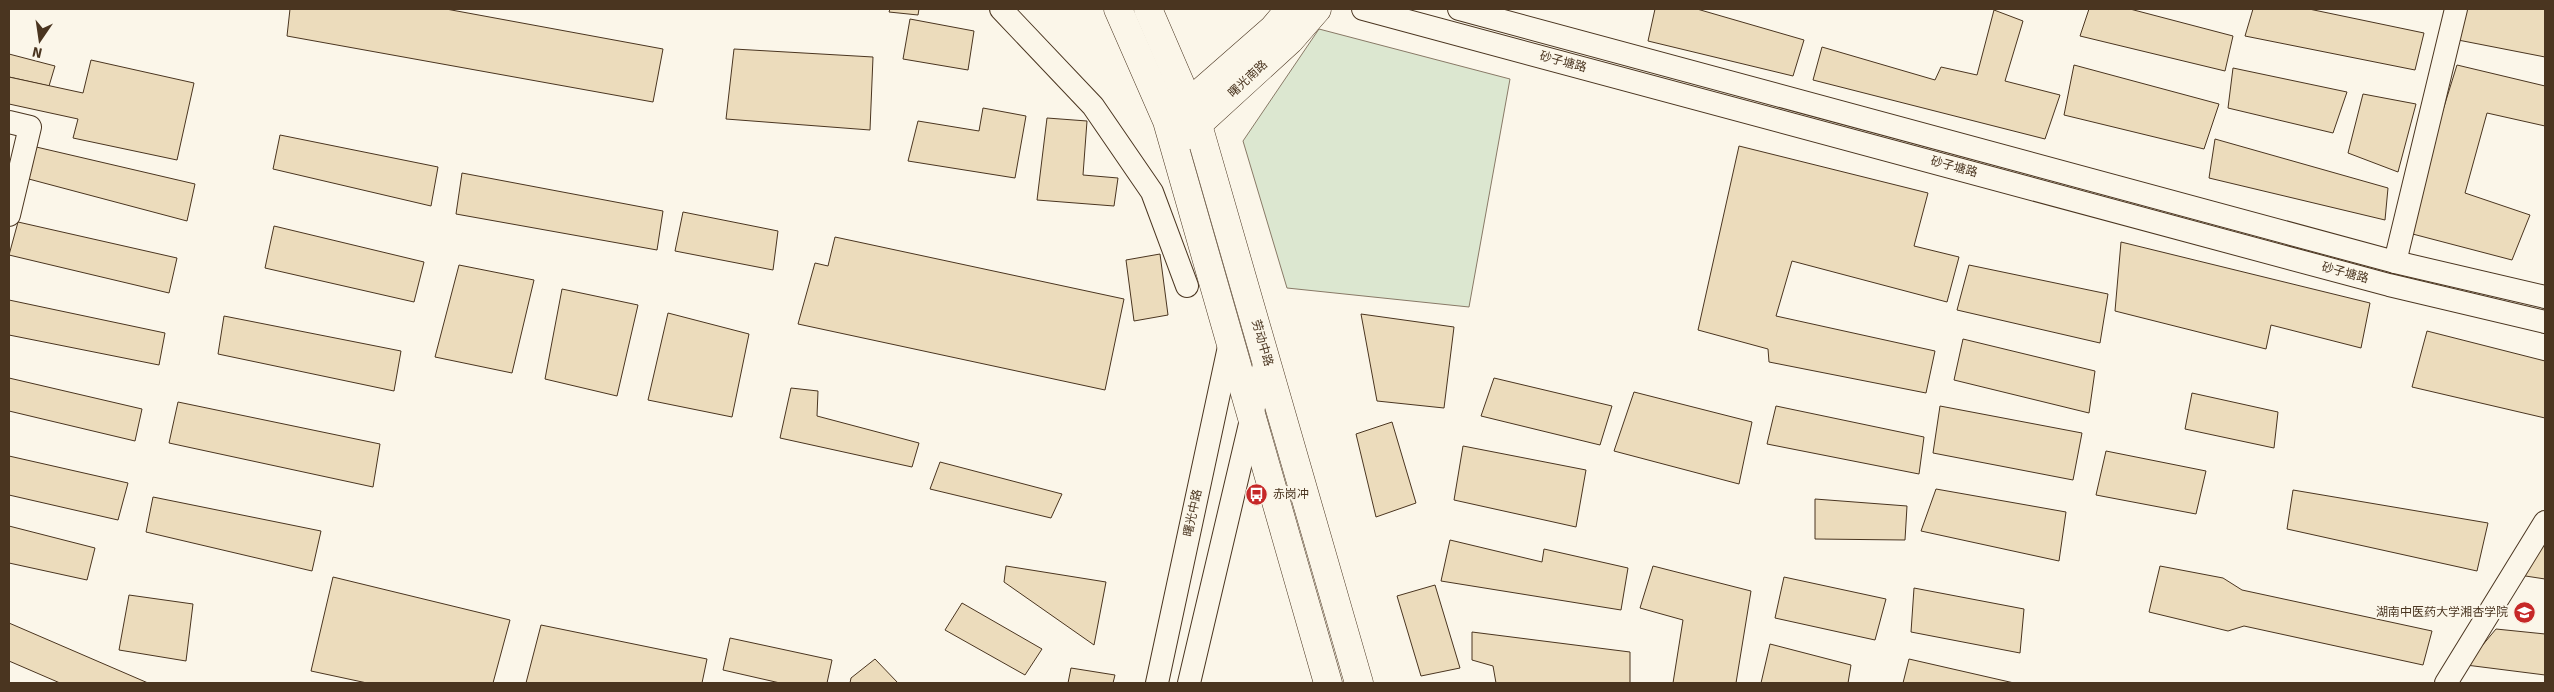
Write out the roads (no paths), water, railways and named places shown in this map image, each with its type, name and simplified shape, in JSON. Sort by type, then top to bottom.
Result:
[{"type":"main road","points":[[1118,9],[1171,133],[1328,683]]},
{"type":"main road","name":"劳动中路","points":[[1148,9],[1194,114],[1360,683]]},
{"type":"main road","name":"曙光南路","points":[[1194,114],[1290,9]]},
{"type":"main road","name":"曙光南路","points":[[1171,133],[1290,40],[1318,9]]},
{"type":"street","points":[[1001,9],[1093,106],[1152,192],[1187,286]]},
{"type":"street","name":"砂子塘路","points":[[1363,9],[2389,285],[2545,322]]},
{"type":"street","name":"砂子塘路","points":[[1459,9],[2395,262],[2545,298]]},
{"type":"street","points":[[2395,262],[2456,9]]},
{"type":"street","points":[[9,122],[30,127],[9,215]]},
{"type":"street","name":"曙光中路","points":[[1157,683],[1230,342]]},
{"type":"street","points":[[1189,683],[1251,413],[1266,356]]},
{"type":"street","points":[[2446,683],[2545,522]]},
{"type":"place","name":"赤岗冲","points":[[1257,494]]},
{"type":"place","name":"湖南中医药大学湘杏学院","points":[[2524,612]]}]
